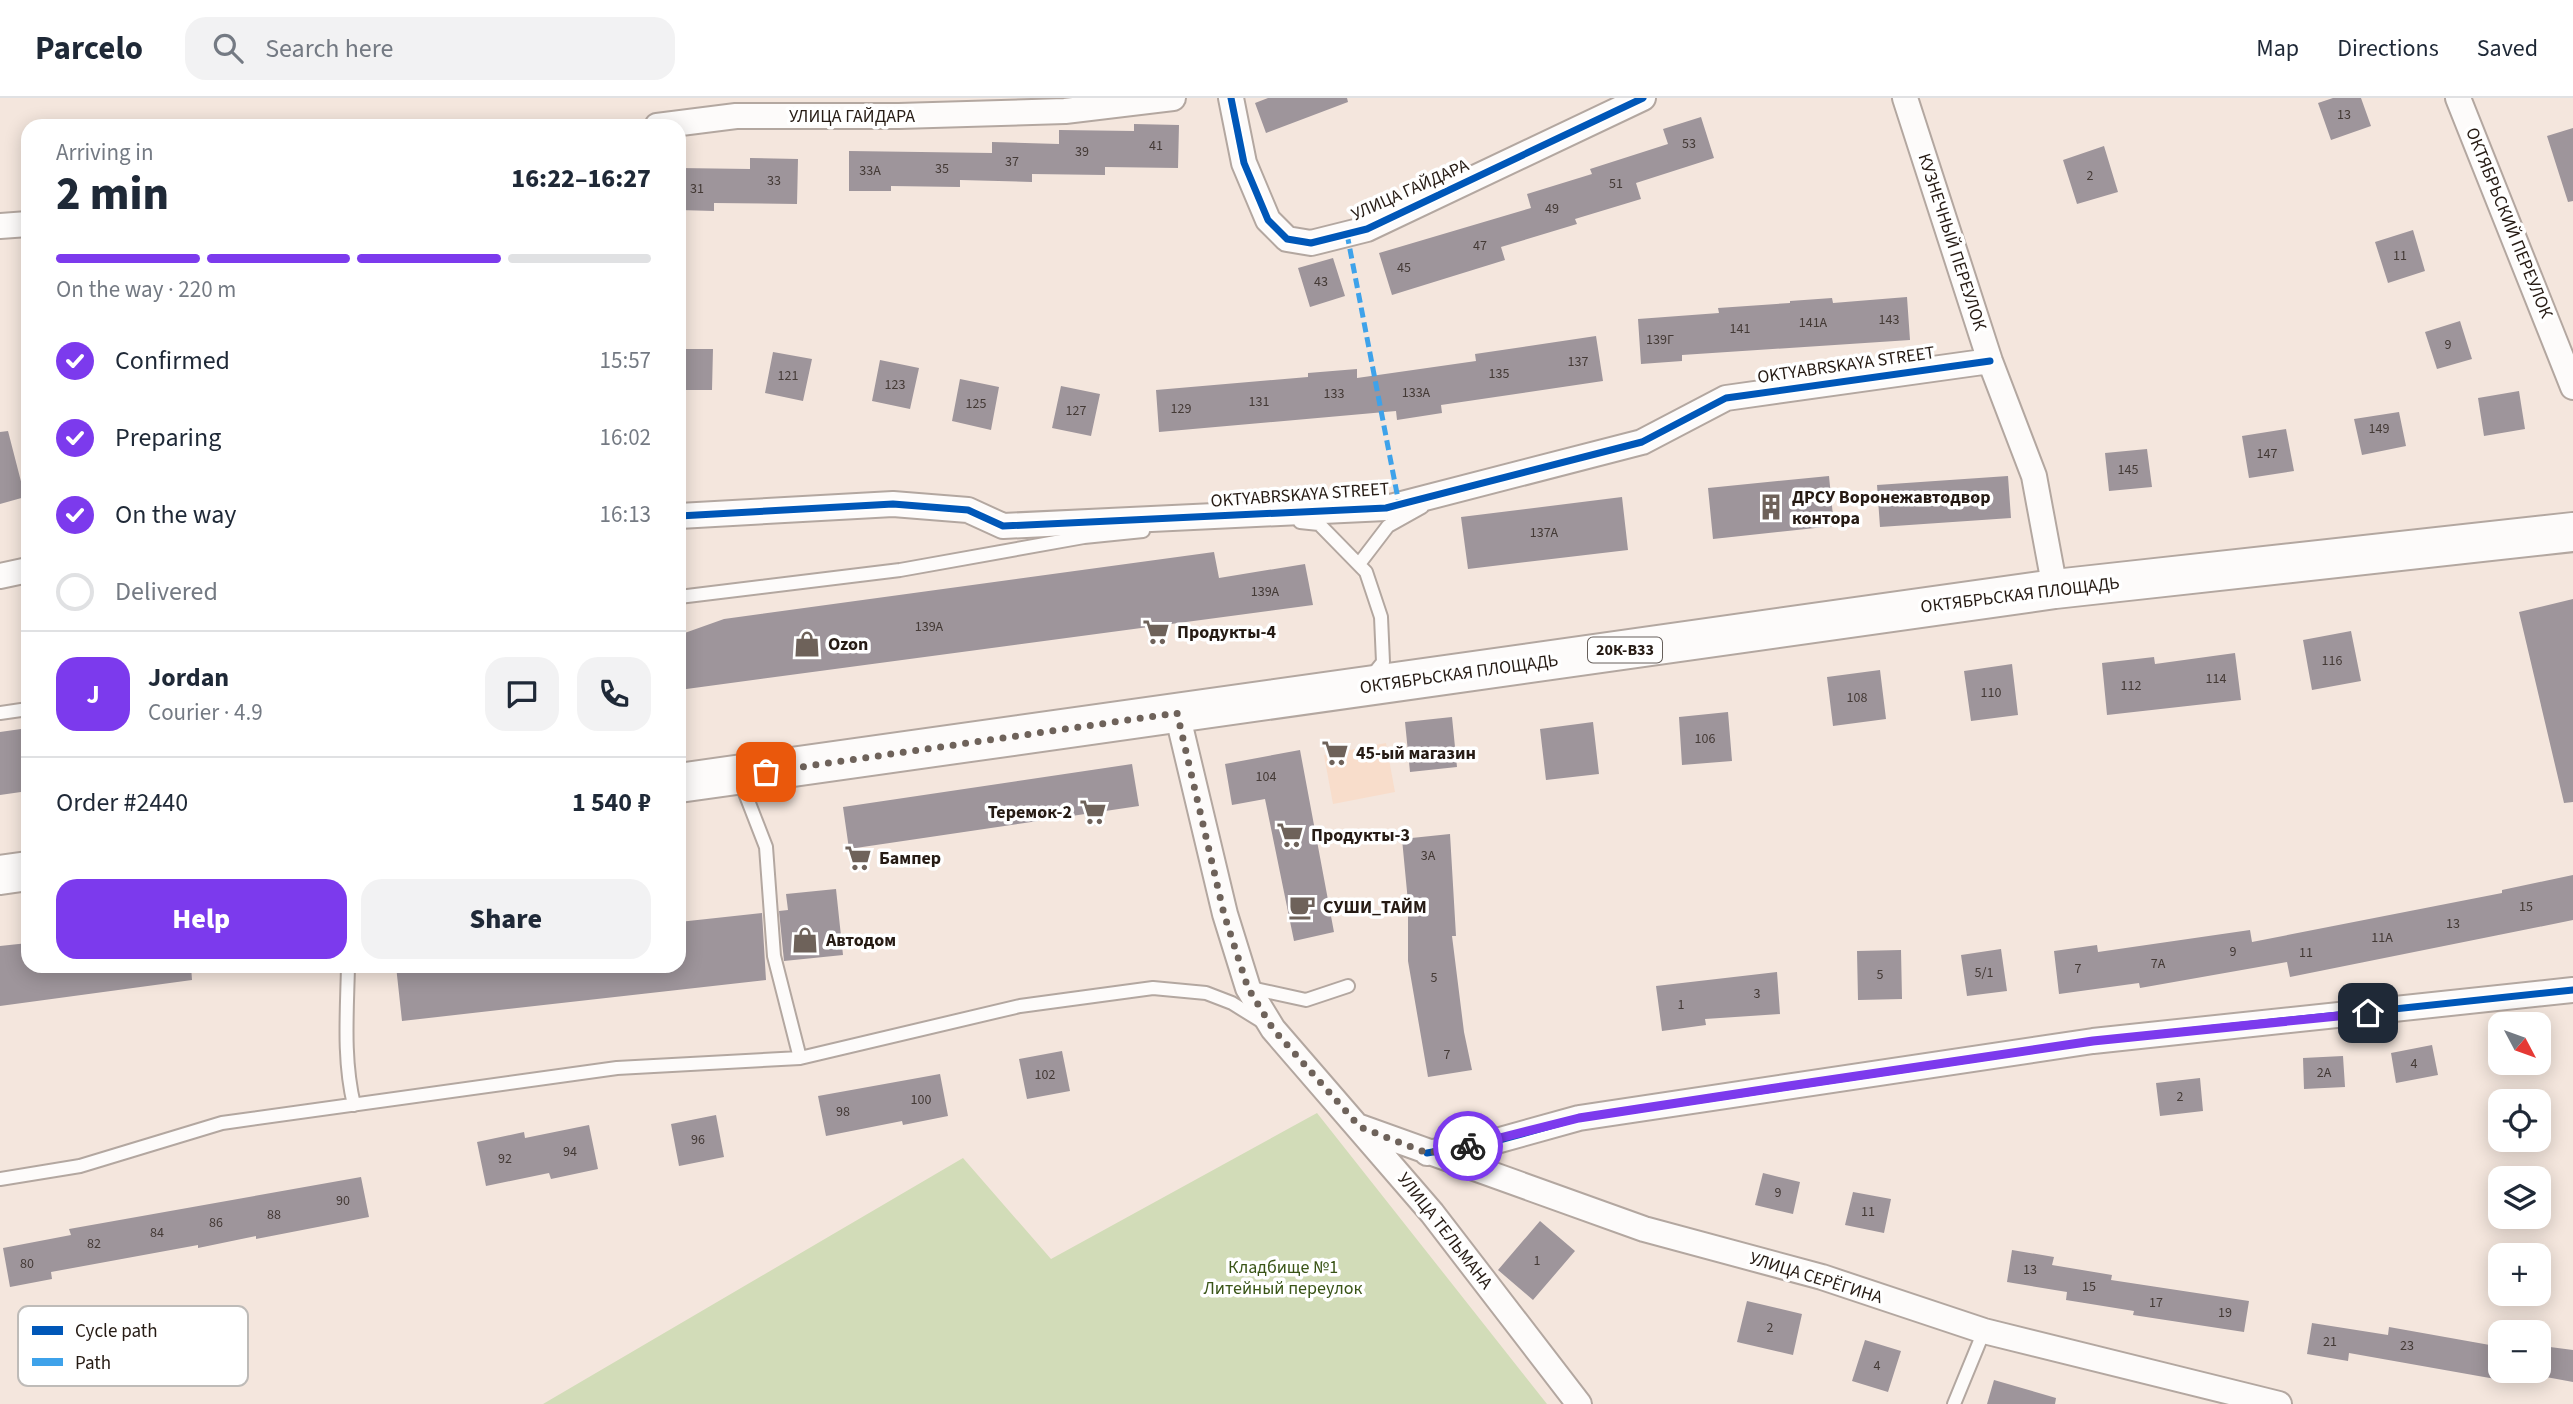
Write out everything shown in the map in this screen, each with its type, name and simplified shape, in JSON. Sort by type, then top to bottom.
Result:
[{"type":"main road","name":"ОКТЯБРЬСКАЯ ПЛОЩАДЬ","points":[[686,782],[2055,589],[2573,532]]},
{"type":"main road","points":[[0,875],[21,872]]},
{"type":"street","name":"УЛИЦА ГАЙДАРА","points":[[686,122],[736,116],[899,117],[1065,111],[1173,98]]},
{"type":"street","name":"УЛИЦА ГАЙДАРА","points":[[1231,98],[1244,163],[1268,220],[1287,239],[1311,243],[1367,229],[1643,98]]},
{"type":"street","name":"КУЗНЕЧНЫЙ ПЕРЕУЛОК","points":[[1905,98],[1990,361],[2034,476],[2055,589]]},
{"type":"street","name":"ОКТЯБРЬСКИЙ ПЕРЕУЛОК","points":[[2458,98],[2573,387]]},
{"type":"street","points":[[0,226],[21,224]]},
{"type":"street","name":"OKTYABRSKAYA STREET","points":[[686,516],[893,504],[968,510],[1003,526],[1386,508],[1642,442],[1726,398],[1990,361]]},
{"type":"street","points":[[0,576],[21,572]]},
{"type":"street","name":"УЛИЦА ТЕЛЬМАНА","points":[[1177,713],[1224,914],[1248,988],[1273,1029],[1432,1213],[1579,1404]]},
{"type":"street","points":[[1427,1153],[1500,1140],[1579,1118],[2093,1041],[2573,990]]},
{"type":"street","name":"УЛИЦА СЕРЁГИНА","points":[[1360,1127],[1644,1229],[1822,1277],[1984,1331],[2279,1404]]},
{"type":"lane","points":[[1359,564],[1388,526],[1454,490]]},
{"type":"lane","points":[[686,596],[900,570],[1084,537],[1257,517],[1320,524],[1366,572],[1381,617],[1383,662],[1362,688]]},
{"type":"lane","points":[[0,713],[21,710]]},
{"type":"lane","points":[[738,776],[766,847],[774,956],[800,1058]]},
{"type":"lane","points":[[348,973],[345,1032],[348,1079],[354,1105]]},
{"type":"lane","points":[[1248,988],[1306,1000],[1348,986]]},
{"type":"lane","points":[[0,1179],[80,1166],[222,1123],[617,1068],[800,1058],[1020,1006],[1153,988],[1206,993],[1232,1003],[1273,1029]]},
{"type":"lane","points":[[1954,1404],[1984,1331]]},
{"type":"shaded area","points":[[1386,743],[1395,792],[1333,804],[1324,755]]},
{"type":"green space","name":"Кладбище №1 Литейный переулок","points":[[1317,1113],[1547,1404],[543,1404],[963,1158],[1051,1259]]},
{"type":"building","points":[[1268,98],[1347,98],[1348,102],[1266,133],[1255,103]]},
{"type":"building","points":[[2333,98],[2361,98],[2371,126],[2331,140],[2318,103]]},
{"type":"building","points":[[1701,117],[1714,158],[1636,183],[1641,199],[1575,219],[1577,224],[1501,247],[1505,260],[1392,295],[1379,253],[1531,208],[1527,194],[1592,174],[1590,169],[1668,144],[1663,129]]},
{"type":"building","points":[[1134,124],[1179,125],[1178,168],[1105,167],[1105,175],[1032,174],[1032,182],[960,180],[960,187],[891,186],[891,191],[849,191],[849,151],[992,153],[992,142],[1059,144],[1059,130],[1134,131]]},
{"type":"building","points":[[2573,128],[2573,201],[2568,202],[2547,136]]},
{"type":"building","points":[[2104,146],[2118,192],[2077,204],[2063,160]]},
{"type":"building","points":[[750,158],[798,159],[797,204],[714,203],[714,211],[686,210],[686,168],[750,169]]},
{"type":"building","points":[[2413,230],[2425,271],[2388,283],[2375,242]]},
{"type":"building","points":[[1333,258],[1345,296],[1310,307],[1298,268]]},
{"type":"building","points":[[1907,297],[1910,340],[1682,355],[1682,361],[1641,364],[1638,319],[1719,313],[1718,308],[1790,301],[1832,298],[1833,303]]},
{"type":"building","points":[[2460,321],[2472,359],[2437,369],[2425,332]]},
{"type":"building","points":[[1596,336],[1603,381],[1441,405],[1442,413],[1397,420],[1396,411],[1159,432],[1156,390],[1308,377],[1308,373],[1357,369],[1357,378],[1476,361],[1475,354]]},
{"type":"building","points":[[686,349],[713,349],[712,390],[686,390]]},
{"type":"building","points":[[773,352],[812,359],[803,401],[765,393]]},
{"type":"building","points":[[880,360],[919,368],[910,409],[872,401]]},
{"type":"building","points":[[960,379],[999,387],[991,430],[952,421]]},
{"type":"building","points":[[1061,386],[1100,394],[1091,436],[1052,428]]},
{"type":"building","points":[[2519,391],[2525,429],[2484,436],[2478,398]]},
{"type":"building","points":[[2399,412],[2406,446],[2362,455],[2354,419]]},
{"type":"building","points":[[2286,429],[2294,471],[2249,478],[2242,436]]},
{"type":"building","points":[[8,431],[21,481],[21,498],[0,504],[0,432]]},
{"type":"building","points":[[2147,449],[2152,487],[2109,491],[2105,453]]},
{"type":"building","name":"ДРСУ Воронежавтодвор контора","points":[[1829,476],[1834,526],[1713,539],[1708,488]]},
{"type":"building","points":[[2008,476],[2011,518],[1880,527],[1877,485]]},
{"type":"building","points":[[1622,497],[1628,550],[1468,569],[1461,517]]},
{"type":"building","points":[[1214,552],[1219,578],[1305,564],[1313,605],[686,689],[686,633],[724,619]]},
{"type":"building","points":[[2573,599],[2573,802],[2564,803],[2519,612]]},
{"type":"building","points":[[2351,631],[2361,681],[2312,690],[2303,640]]},
{"type":"building","points":[[2235,653],[2241,700],[2107,715],[2102,663],[2154,657],[2155,664]]},
{"type":"building","points":[[2012,664],[2018,715],[1971,721],[1964,671]]},
{"type":"building","points":[[1880,670],[1886,719],[1833,726],[1827,677]]},
{"type":"building","points":[[1728,712],[1732,761],[1682,765],[1679,717]]},
{"type":"building","points":[[1452,717],[1457,767],[1410,772],[1405,722]]},
{"type":"building","points":[[1593,722],[1599,774],[1546,780],[1540,729]]},
{"type":"building","points":[[21,729],[21,792],[0,795],[0,732]]},
{"type":"building","points":[[1300,750],[1334,932],[1294,941],[1265,799],[1232,805],[1225,764]]},
{"type":"building","points":[[1132,764],[1139,806],[849,849],[843,807]]},
{"type":"building","points":[[1450,834],[1456,936],[1452,936],[1464,1032],[1472,1070],[1428,1077],[1408,961],[1408,902],[1402,839]]},
{"type":"building","points":[[2573,875],[2573,920],[2290,977],[2287,962],[2140,988],[2139,983],[2059,994],[2054,951],[2097,945],[2098,952],[2250,930],[2252,942],[2502,893],[2502,890]]},
{"type":"building","points":[[836,889],[843,955],[784,961],[779,911],[788,910],[786,894]]},
{"type":"building","points":[[762,913],[766,980],[402,1021],[397,973],[686,973],[686,921]]},
{"type":"building","points":[[21,944],[21,973],[192,973],[192,980],[0,1006],[0,946]]},
{"type":"building","points":[[2001,949],[2007,991],[1967,996],[1961,955]]},
{"type":"building","points":[[1901,950],[1902,999],[1858,1000],[1857,951]]},
{"type":"building","points":[[1777,972],[1780,1014],[1705,1019],[1706,1025],[1662,1031],[1656,986]]},
{"type":"building","points":[[2432,1045],[2438,1075],[2396,1083],[2391,1053]]},
{"type":"building","points":[[1062,1051],[1070,1091],[1027,1099],[1019,1059]]},
{"type":"building","points":[[2343,1056],[2345,1087],[2304,1089],[2303,1058]]},
{"type":"building","points":[[940,1074],[948,1116],[903,1125],[902,1121],[826,1136],[818,1096]]},
{"type":"building","points":[[2200,1078],[2203,1111],[2160,1116],[2156,1083]]},
{"type":"building","points":[[716,1115],[724,1157],[679,1166],[671,1124]]},
{"type":"building","points":[[589,1125],[598,1169],[551,1179],[549,1173],[486,1186],[477,1142],[524,1132],[525,1138]]},
{"type":"building","points":[[1763,1173],[1800,1182],[1793,1214],[1755,1205]]},
{"type":"building","points":[[361,1177],[369,1217],[256,1239],[256,1236],[198,1248],[198,1245],[51,1272],[52,1279],[10,1287],[3,1248],[71,1235],[69,1229]]},
{"type":"building","points":[[1853,1192],[1891,1199],[1884,1233],[1845,1225]]},
{"type":"building","points":[[1540,1221],[1575,1251],[1533,1300],[1498,1270]]},
{"type":"building","points":[[2012,1250],[2054,1257],[2052,1265],[2112,1275],[2111,1280],[2249,1301],[2244,1332],[2133,1315],[2134,1311],[2066,1300],[2067,1292],[2007,1282]]},
{"type":"building","points":[[1747,1301],[1802,1314],[1793,1355],[1737,1342]]},
{"type":"building","points":[[2312,1323],[2388,1335],[2389,1327],[2488,1345],[2488,1378],[2349,1353],[2348,1361],[2307,1354]]},
{"type":"building","points":[[1865,1340],[1901,1351],[1888,1392],[1852,1381]]},
{"type":"building","points":[[2551,1347],[2573,1350],[2573,1382],[2551,1378]]},
{"type":"building","points":[[1994,1380],[2056,1398],[2055,1404],[1987,1404]]},
{"type":"marked path","points":[[1347,234],[1399,504]]},
{"type":"cycle path","points":[[1231,98],[1244,163],[1268,220],[1287,239],[1311,243],[1367,229],[1643,98]]},
{"type":"cycle path","points":[[686,516],[893,504],[968,510],[1003,526],[1386,508],[1642,442],[1726,398],[1990,361]]},
{"type":"cycle path","points":[[1427,1153],[1500,1140],[1579,1118],[2093,1041],[2573,990]]},
{"type":"way so far","points":[[766,772],[1177,713],[1224,914],[1248,988],[1273,1029],[1360,1127],[1427,1153],[1468,1146]]},
{"type":"place","name":"ДРСУ Воронежавтодвор контора","points":[[1771,507]]},
{"type":"place","name":"Продукты-4","points":[[1156,632]]},
{"type":"place","name":"Ozon","points":[[807,644]]},
{"type":"place","name":"45-ый магазин","points":[[1335,753]]},
{"type":"place","name":"Теремок-2","points":[[1093,812]]},
{"type":"place","name":"Продукты-3","points":[[1290,835]]},
{"type":"place","name":"Бампер","points":[[858,858]]},
{"type":"place","name":"СУШИ_ТАЙМ","points":[[1302,907]]},
{"type":"place","name":"Автодом","points":[[805,940]]},
{"type":"route","points":[[1468,1146],[1579,1118],[2093,1041],[2368,1013]]}]
